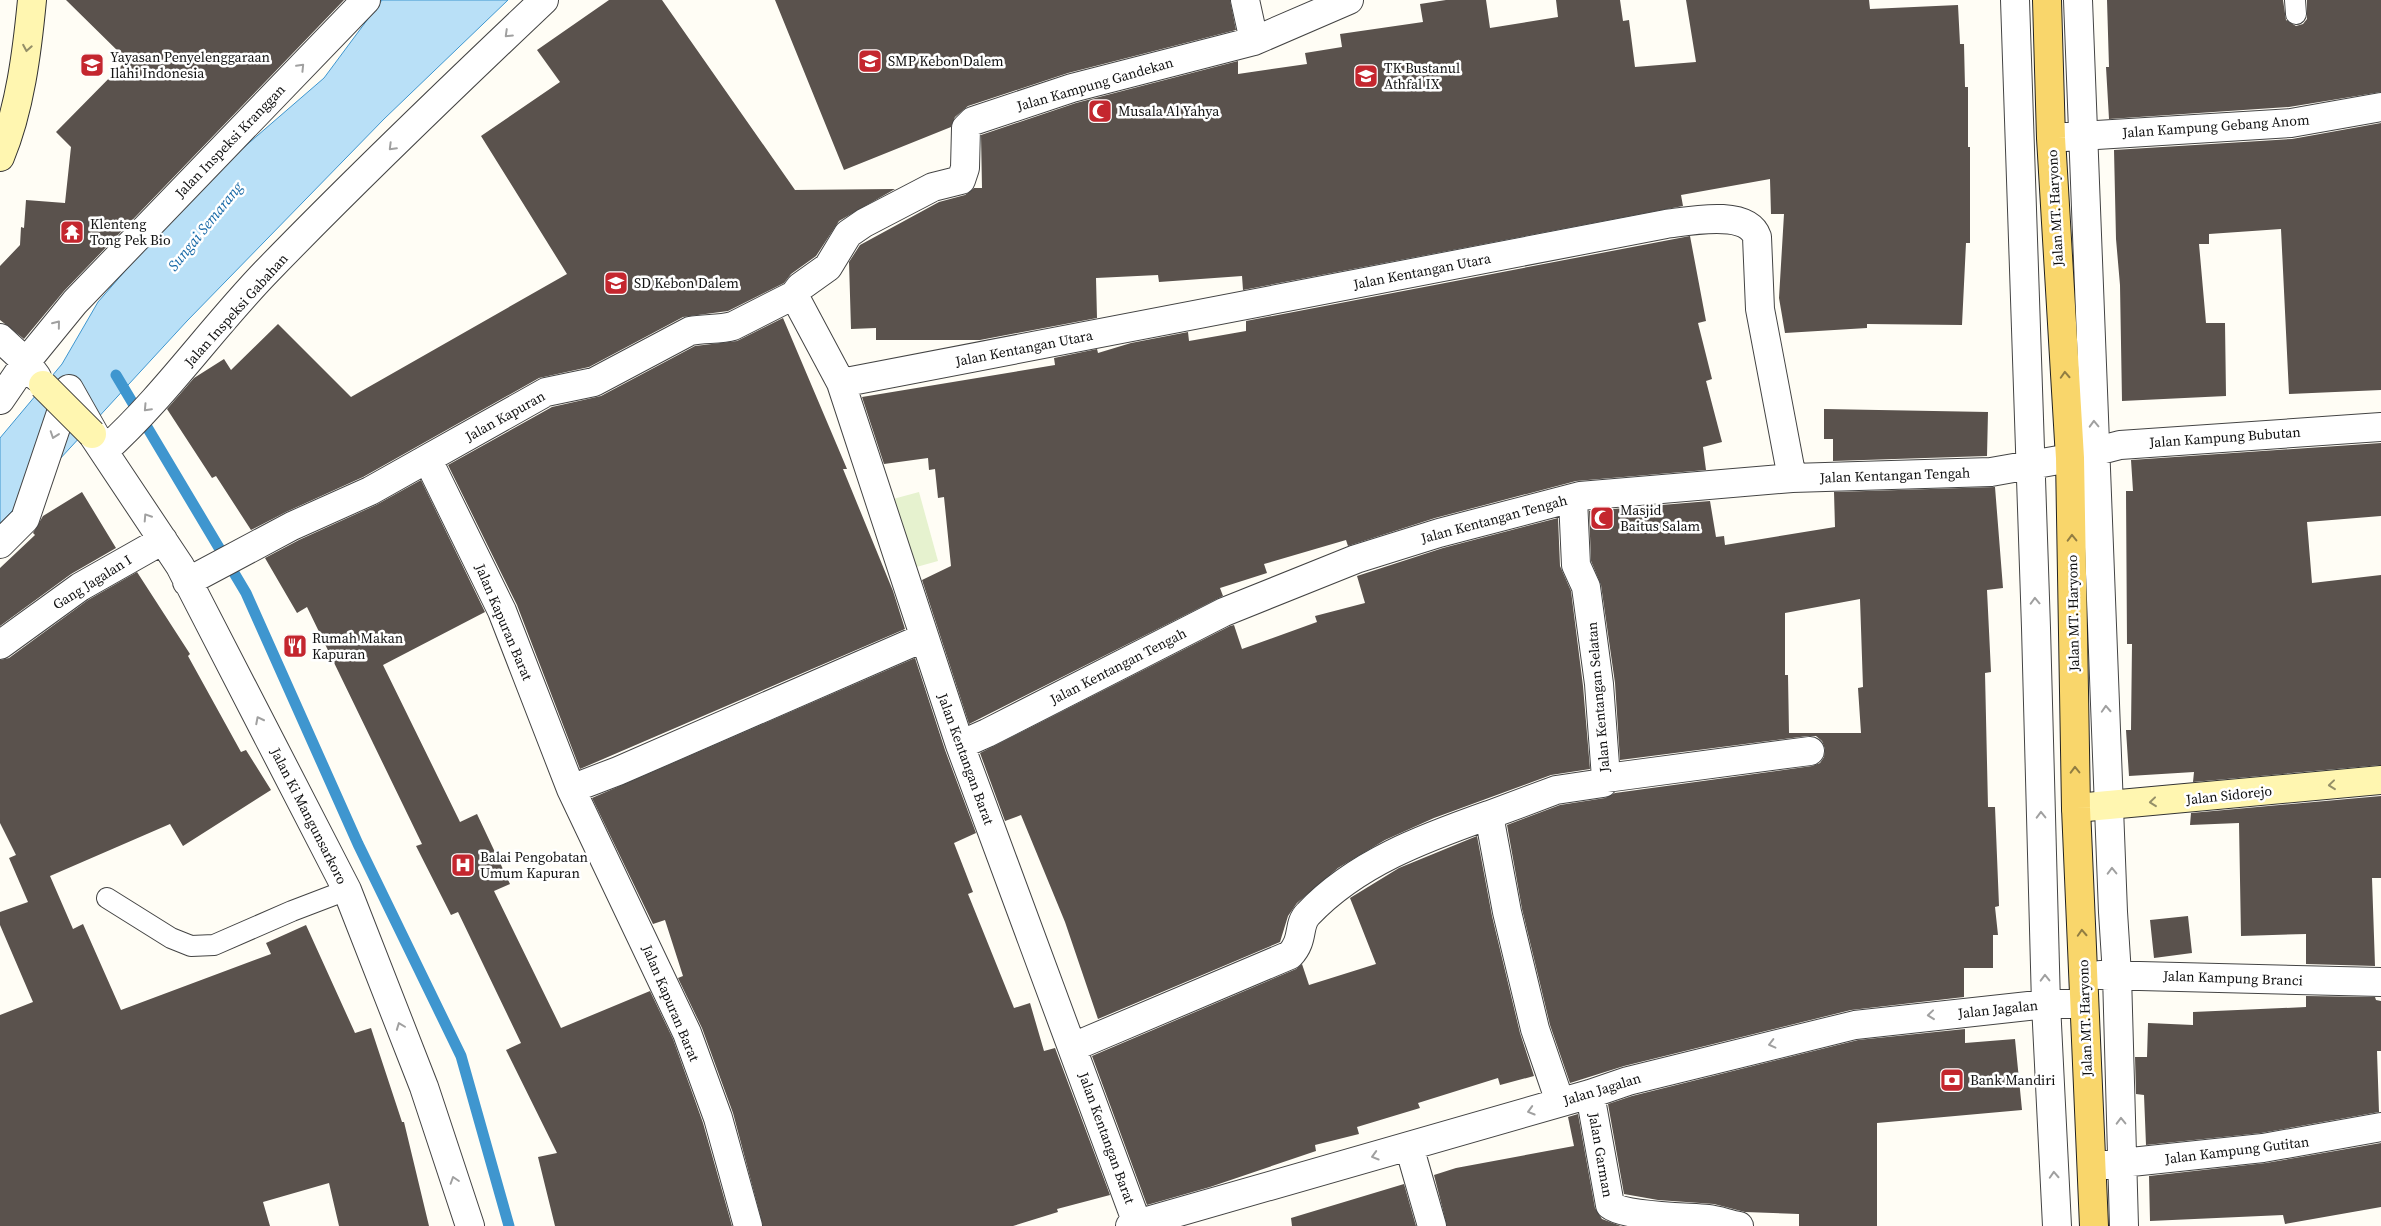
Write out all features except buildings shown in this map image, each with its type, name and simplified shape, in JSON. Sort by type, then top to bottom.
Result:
[{"type":"main road","name":"Jalan MT. Haryono","points":[[2047,0],[2051,138],[2062,328],[2082,455],[2073,628],[2076,808],[2094,1226]]},
{"type":"street","points":[[0,158],[17,100],[28,44],[32,0]]},
{"type":"street","name":"Jalan Inspeksi Kranggan","points":[[0,400],[26,362],[75,302],[366,0]]},
{"type":"street","name":"Jalan Inspeksi Gabahan","points":[[98,442],[126,431],[265,274],[544,0]]},
{"type":"street","points":[[1245,0],[1254,41]]},
{"type":"street","name":"Jalan Kampung Gandekan","points":[[843,244],[848,234],[864,223],[933,187],[961,180],[965,168],[966,128],[973,121],[1072,88],[1254,41],[1348,0]]},
{"type":"street","points":[[2015,0],[2027,330],[2046,1004],[2057,1226]]},
{"type":"street","points":[[2078,0],[2090,326],[2082,455],[2110,805],[2124,1226]]},
{"type":"street","points":[[2048,30],[2079,29]]},
{"type":"street","name":"Jalan Kampung Gebang Anom","points":[[2051,138],[2290,123],[2381,107]]},
{"type":"street","name":"Jalan Kentangan Utara","points":[[841,384],[1666,224],[1697,220],[1733,220],[1744,222],[1753,228],[1756,237],[1760,308],[1792,478]]},
{"type":"street","name":"Jalan Kapuran","points":[[194,578],[333,506],[370,491],[546,392],[594,382],[690,331],[708,328],[723,329],[733,326],[794,295],[800,287],[828,267],[843,244]]},
{"type":"street","name":"Jalan Kentangan Barat","points":[[794,295],[841,384],[923,638],[960,745],[1073,1047],[1135,1225]]},
{"type":"street","points":[[2027,330],[2090,326]]},
{"type":"street","points":[[0,338],[26,362],[43,385],[98,442]]},
{"type":"street","points":[[0,544],[25,519],[70,389],[98,442]]},
{"type":"street","name":"Jalan Kampung Bubutan","points":[[2082,455],[2120,445],[2381,426]]},
{"type":"street","name":"Jalan Ki Mangunsarkoro","points":[[98,442],[180,566],[194,578],[347,890],[424,1087],[470,1226]]},
{"type":"street","name":"Jalan Kentangan Tengah","points":[[960,745],[1224,612],[1356,559],[1439,533],[1580,496],[1792,478],[1991,472],[2082,455]]},
{"type":"street","name":"Jalan Kapuran Barat","points":[[428,460],[502,611],[571,789],[687,1033],[718,1118],[748,1226]]},
{"type":"street","name":"Jalan Kentangan Selatan","points":[[1489,815],[1556,790],[1603,783],[1606,778],[1599,684],[1586,587],[1576,565],[1573,499]]},
{"type":"street","name":"Gang Jagalan I","points":[[0,645],[80,587],[163,540]]},
{"type":"street","points":[[2036,628],[2073,628]]},
{"type":"street","points":[[571,789],[618,771],[923,638]]},
{"type":"street","points":[[1606,778],[1810,751]]},
{"type":"street","name":"Jalan Sidorejo","points":[[2076,808],[2381,780]]},
{"type":"street","points":[[1073,1047],[1290,955],[1299,945],[1303,920],[1346,879],[1422,839],[1489,815],[1507,912],[1535,1029],[1560,1102]]},
{"type":"street","name":"Jalan Kampung Branci","points":[[2084,976],[2117,975],[2381,982]]},
{"type":"street","name":"Jalan Jagalan","points":[[1135,1225],[1590,1094],[1628,1081],[1856,1024],[2046,1004],[2084,1004]]},
{"type":"street","name":"Jalan Garman","points":[[1590,1094],[1610,1206],[1646,1214],[1710,1219],[1738,1226]]},
{"type":"street","points":[[2051,1113],[2089,1112]]},
{"type":"street","name":"Jalan Kampung Gutitan","points":[[2091,1166],[2263,1148],[2381,1127]]},
{"type":"street","points":[[1409,1146],[1432,1226]]},
{"type":"lane","points":[[107,898],[171,938],[191,946],[214,945],[292,911],[347,890]]},
{"type":"green space","points":[[919,492],[938,561],[902,571],[882,502]]},
{"type":"water","name":"Sungai Semarang","points":[[382,0],[508,0],[384,119],[187,321],[0,524],[0,438],[62,364],[98,302],[198,187],[324,78]]},
{"type":"waterway","points":[[116,375],[246,593],[358,844],[461,1056],[509,1226]]},
{"type":"place","name":"SMP Kebon Dalem","points":[[870,61]]},
{"type":"place","name":"Yayasan Penyelenggaraan Ilahi Indonesia","points":[[92,65]]},
{"type":"place","name":"TK Bustanul Athfal IX","points":[[1366,76]]},
{"type":"place","name":"Musala Al Yahya","points":[[1100,111]]},
{"type":"place","name":"Klenteng Tong Pek Bio","points":[[72,232]]},
{"type":"place","name":"SD Kebon Dalem","points":[[616,283]]},
{"type":"place","name":"Masjid Baitus Salam","points":[[1602,518]]},
{"type":"place","name":"Rumah Makan Kapuran","points":[[295,646]]},
{"type":"place","name":"Balai Pengobatan Umum Kapuran","points":[[463,865]]},
{"type":"place","name":"Bank Mandiri","points":[[1952,1080]]}]
